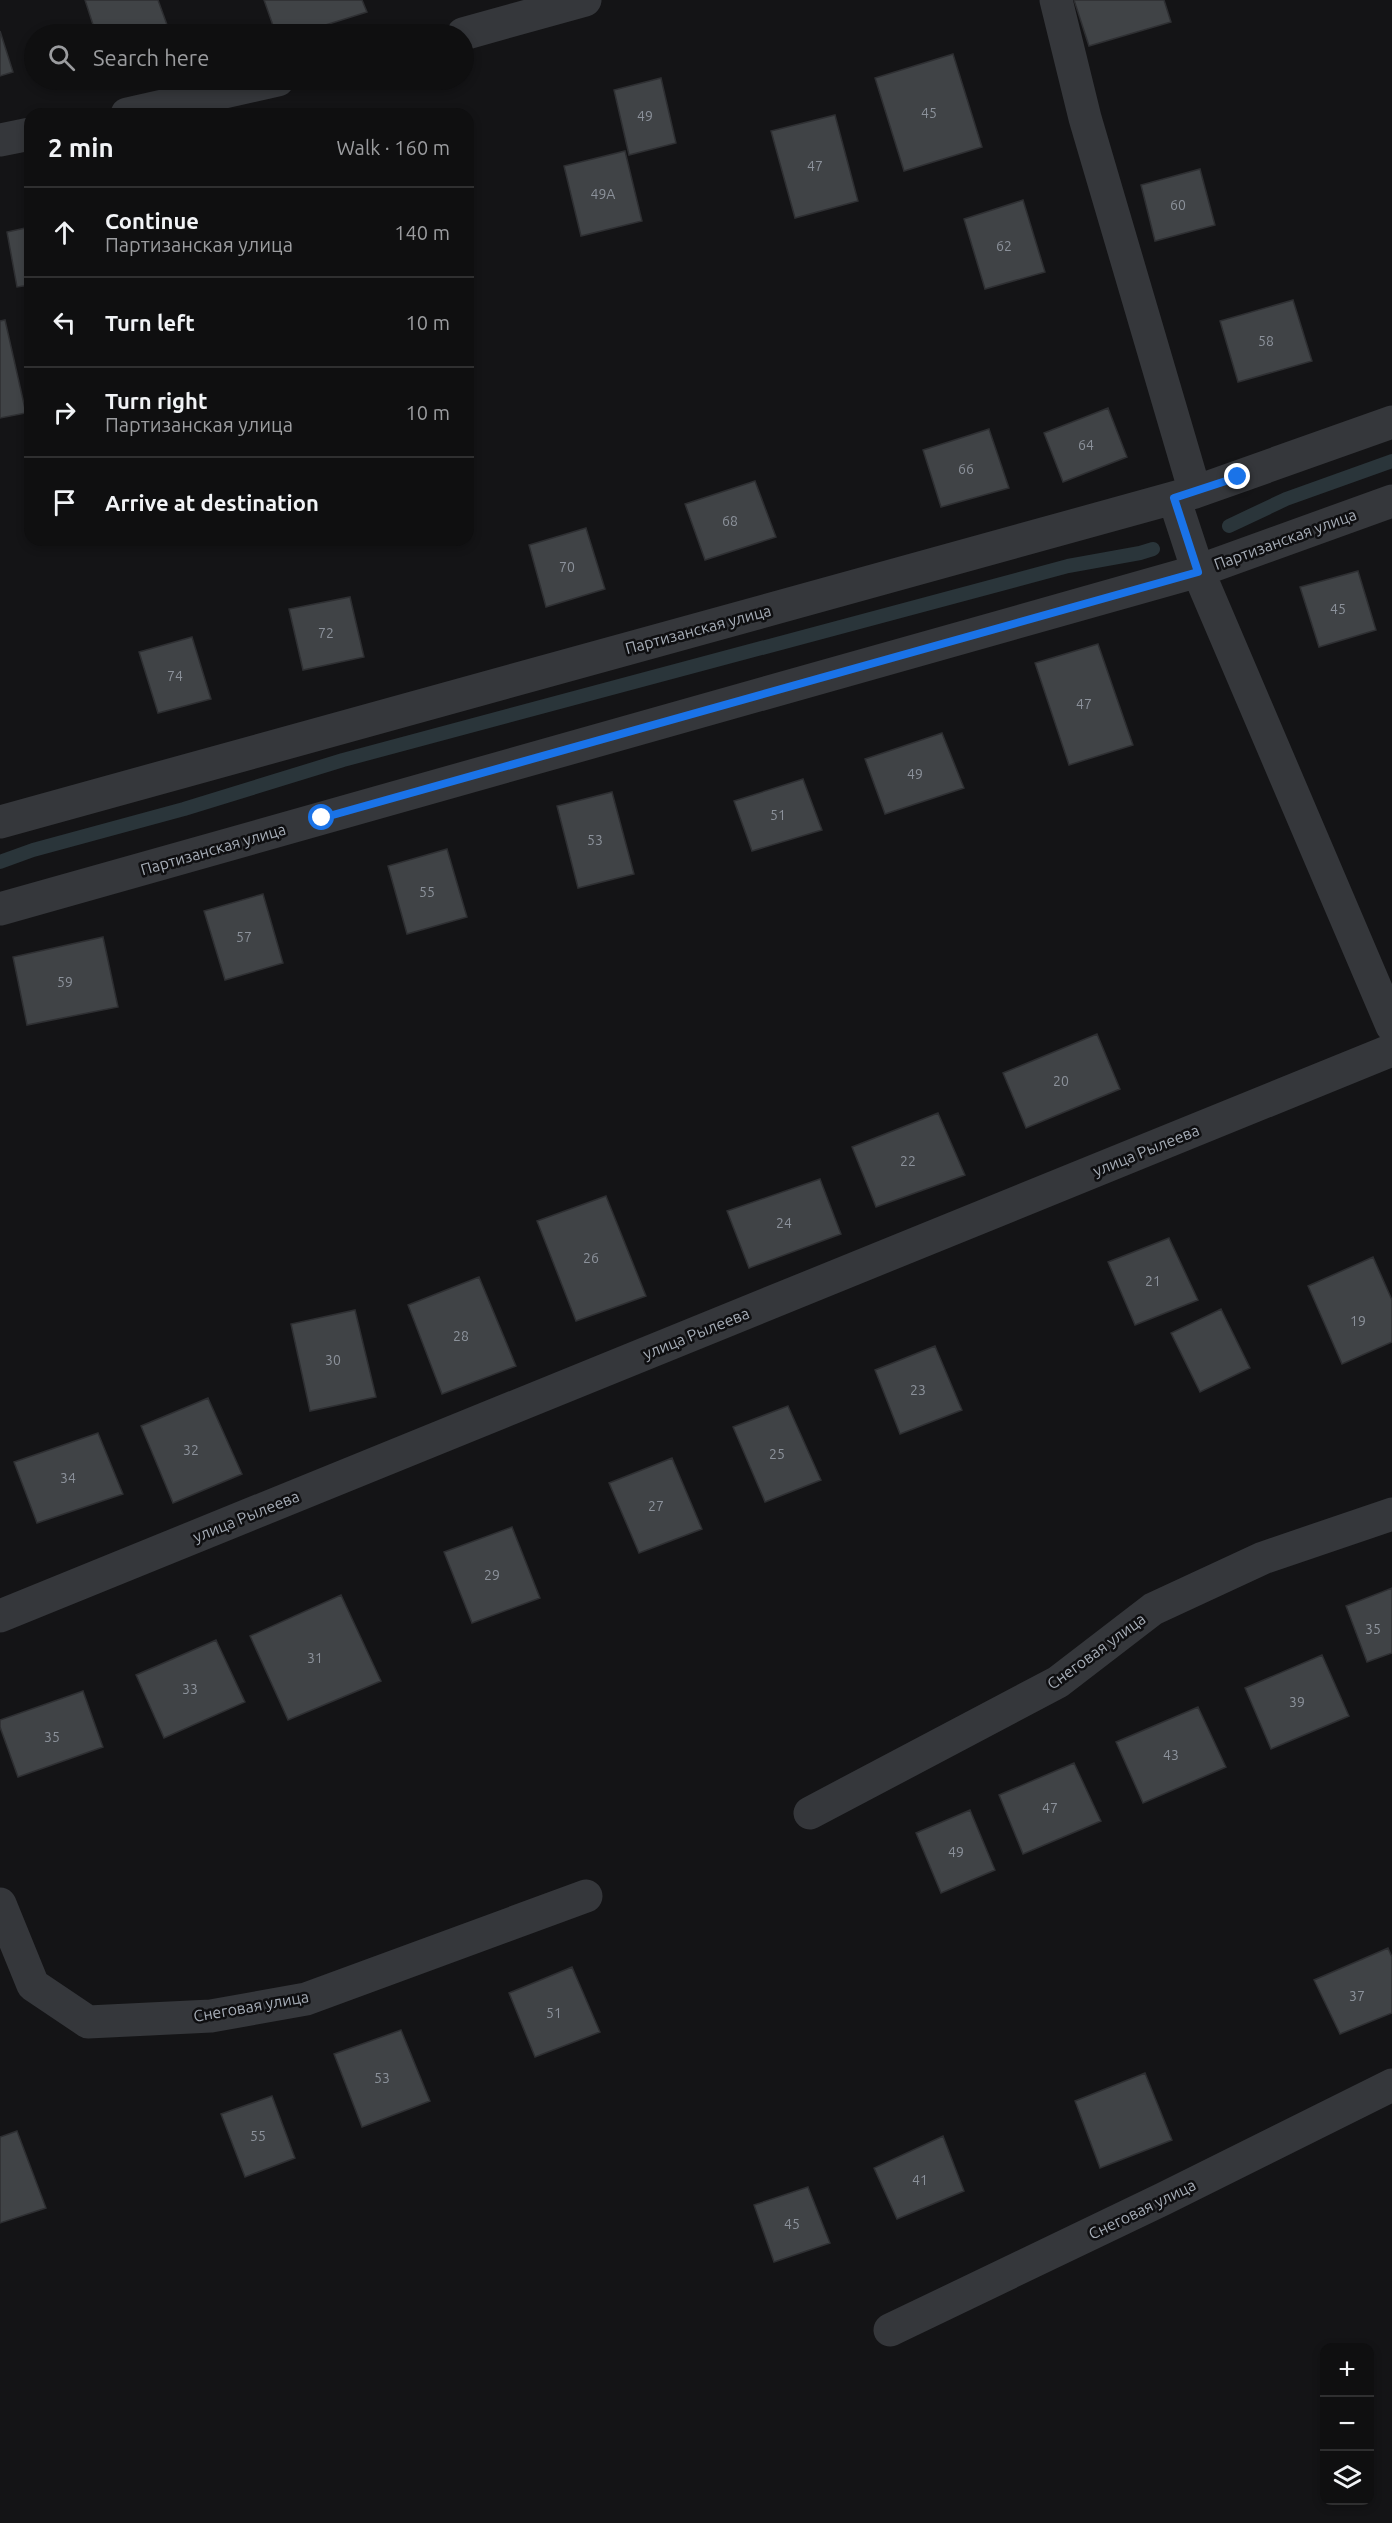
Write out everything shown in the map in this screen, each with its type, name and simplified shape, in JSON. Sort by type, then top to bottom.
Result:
[{"type":"street","points":[[474,31],[585,0]]},
{"type":"street","points":[[1056,0],[1184,495],[1198,572],[1392,1026]]},
{"type":"street","points":[[154,108],[234,90]]},
{"type":"street","points":[[0,140],[24,135]]},
{"type":"street","name":"Партизанская улица","points":[[0,822],[1184,495],[1392,422]]},
{"type":"street","name":"Партизанская улица","points":[[0,909],[1198,572],[1392,501]]},
{"type":"street","name":"улица Рылеева","points":[[0,1616],[1392,1050]]},
{"type":"street","name":"Снеговая улица","points":[[810,1813],[1058,1682],[1153,1609],[1263,1558],[1392,1514]]},
{"type":"street","name":"Снеговая улица","points":[[0,1904],[33,1985],[88,2022],[211,2016],[306,1999],[586,1896]]},
{"type":"street","name":"Снеговая улица","points":[[890,2330],[1163,2199],[1392,2085]]},
{"type":"building","points":[[85,0],[158,0],[167,24],[93,24]]},
{"type":"building","points":[[264,0],[362,0],[367,12],[329,24],[272,24]]},
{"type":"building","points":[[1074,0],[1164,0],[1171,22],[1089,46]]},
{"type":"building","points":[[0,31],[13,72],[0,76]]},
{"type":"building","points":[[953,54],[982,147],[904,171],[875,78]]},
{"type":"building","points":[[661,78],[676,143],[629,155],[614,90]]},
{"type":"building","points":[[835,115],[858,201],[795,218],[771,131]]},
{"type":"building","points":[[625,151],[642,221],[581,236],[564,166]]},
{"type":"building","points":[[1200,169],[1215,225],[1155,241],[1141,185]]},
{"type":"building","points":[[1023,200],[1045,272],[985,289],[964,219]]},
{"type":"building","points":[[24,228],[24,286],[17,287],[7,232]]},
{"type":"building","points":[[1293,300],[1312,361],[1238,382],[1220,321]]},
{"type":"building","points":[[5,320],[24,404],[24,413],[0,418],[0,321]]},
{"type":"building","points":[[1108,408],[1127,457],[1063,482],[1044,433]]},
{"type":"building","points":[[989,429],[1009,488],[941,507],[923,450]]},
{"type":"building","points":[[755,481],[776,537],[705,560],[685,504]]},
{"type":"building","points":[[586,528],[605,589],[546,607],[529,545]]},
{"type":"building","points":[[1358,571],[1376,630],[1319,647],[1300,587]]},
{"type":"building","points":[[350,597],[364,657],[303,670],[289,609]]},
{"type":"building","points":[[192,637],[211,699],[158,713],[139,652]]},
{"type":"building","points":[[1098,644],[1133,745],[1069,765],[1035,663]]},
{"type":"building","points":[[942,733],[964,788],[885,814],[865,759]]},
{"type":"building","points":[[803,779],[822,830],[752,851],[734,801]]},
{"type":"building","points":[[612,792],[634,874],[578,888],[557,806]]},
{"type":"building","points":[[447,849],[467,917],[407,934],[388,866]]},
{"type":"building","points":[[263,894],[283,963],[225,980],[204,911]]},
{"type":"building","points":[[103,937],[118,1007],[27,1025],[13,957]]},
{"type":"building","points":[[1097,1034],[1120,1089],[1026,1128],[1003,1073]]},
{"type":"building","points":[[938,1113],[965,1175],[876,1207],[852,1147]]},
{"type":"building","points":[[820,1179],[841,1234],[749,1268],[727,1211]]},
{"type":"building","points":[[606,1196],[646,1296],[576,1321],[537,1221]]},
{"type":"building","points":[[1169,1238],[1198,1300],[1135,1325],[1108,1262]]},
{"type":"building","points":[[1373,1257],[1392,1300],[1392,1342],[1342,1364],[1308,1286]]},
{"type":"building","points":[[479,1277],[516,1366],[442,1394],[408,1305]]},
{"type":"building","points":[[1221,1309],[1250,1368],[1200,1392],[1171,1333]]},
{"type":"building","points":[[355,1310],[376,1397],[310,1411],[291,1324]]},
{"type":"building","points":[[935,1346],[962,1410],[900,1434],[875,1370]]},
{"type":"building","points":[[208,1398],[242,1474],[173,1503],[141,1426]]},
{"type":"building","points":[[788,1406],[821,1480],[765,1502],[733,1427]]},
{"type":"building","points":[[98,1433],[123,1494],[37,1523],[14,1462]]},
{"type":"building","points":[[672,1458],[702,1529],[639,1553],[609,1483]]},
{"type":"building","points":[[512,1527],[540,1598],[472,1623],[444,1552]]},
{"type":"building","points":[[1392,1588],[1392,1653],[1367,1662],[1346,1606]]},
{"type":"building","points":[[341,1595],[381,1681],[288,1720],[250,1636]]},
{"type":"building","points":[[216,1640],[245,1702],[164,1738],[136,1675]]},
{"type":"building","points":[[1322,1655],[1349,1716],[1271,1749],[1245,1688]]},
{"type":"building","points":[[83,1691],[103,1747],[18,1777],[0,1727],[0,1720]]},
{"type":"building","points":[[1198,1707],[1226,1767],[1143,1803],[1116,1742]]},
{"type":"building","points":[[1074,1763],[1101,1821],[1023,1854],[999,1795]]},
{"type":"building","points":[[970,1810],[995,1870],[941,1893],[916,1833]]},
{"type":"building","points":[[1388,1948],[1392,1957],[1392,2013],[1340,2034],[1314,1980]]},
{"type":"building","points":[[572,1967],[600,2032],[535,2057],[509,1993]]},
{"type":"building","points":[[401,2030],[430,2101],[362,2127],[334,2054]]},
{"type":"building","points":[[1145,2073],[1172,2140],[1100,2168],[1075,2101]]},
{"type":"building","points":[[272,2096],[295,2158],[245,2177],[221,2114]]},
{"type":"building","points":[[17,2131],[46,2208],[0,2223],[0,2137]]},
{"type":"building","points":[[943,2136],[964,2191],[897,2219],[874,2168]]},
{"type":"building","points":[[808,2187],[830,2243],[774,2262],[754,2205]]},
{"type":"waterway","points":[[1229,526],[1286,499],[1392,461]]},
{"type":"waterway","points":[[0,862],[33,850],[184,809],[343,760],[1068,566],[1153,549]]},
{"type":"route","points":[[322,818],[1198,572],[1174,498],[1238,477]]}]
